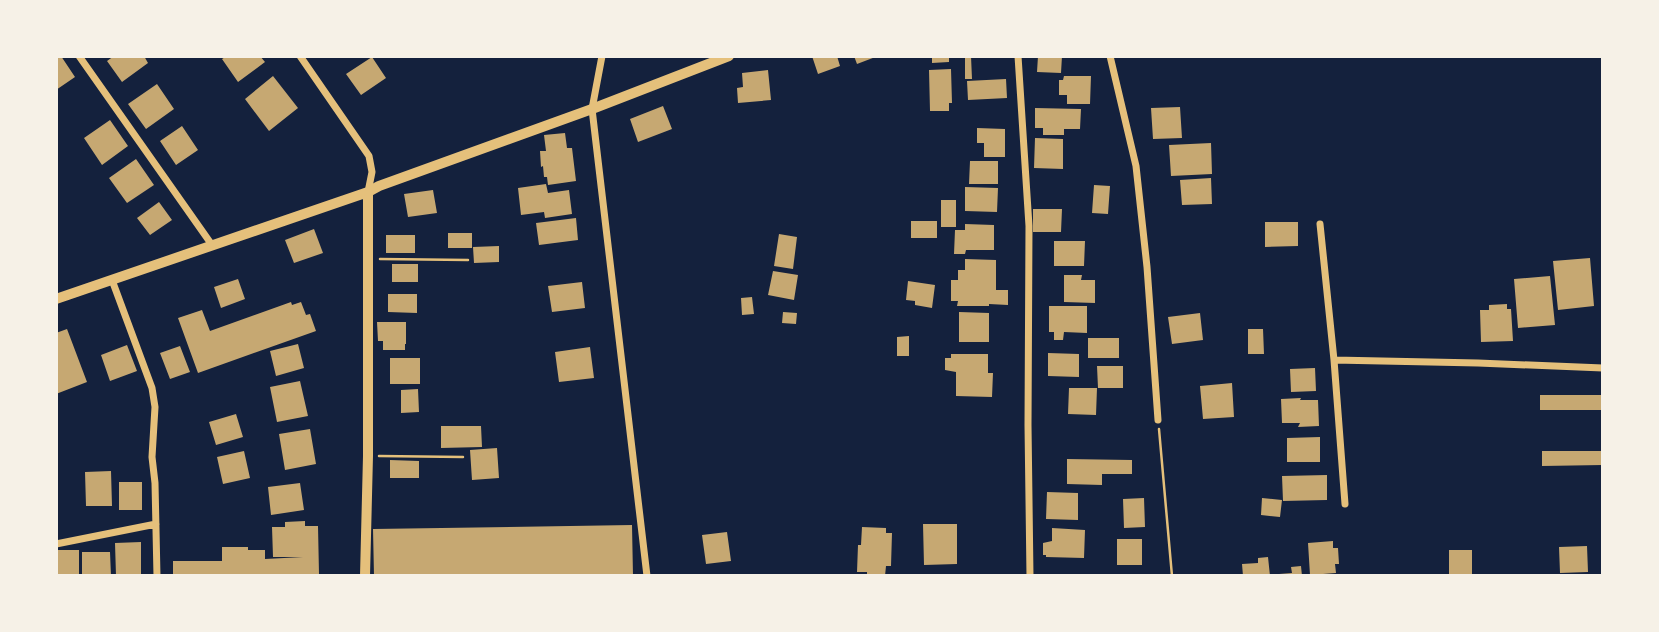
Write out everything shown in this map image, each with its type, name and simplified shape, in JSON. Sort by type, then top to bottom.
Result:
[{"type":"street","points":[[79,56],[212,245]]},
{"type":"street","points":[[300,56],[369,156],[372,172],[368,192],[365,576]]},
{"type":"street","points":[[603,56],[592,109],[648,576]]},
{"type":"street","points":[[56,299],[368,192],[729,56]]},
{"type":"street","points":[[1018,56],[1029,226],[1030,576]]},
{"type":"street","points":[[1110,56],[1136,166],[1147,267],[1158,419]]},
{"type":"street","points":[[1320,224],[1345,504]]},
{"type":"street","points":[[112,280],[152,388],[155,407],[152,457],[157,576]]},
{"type":"street","points":[[1334,360],[1603,368]]},
{"type":"street","points":[[56,544],[156,524]]},
{"type":"path","points":[[368,258],[468,260]]},
{"type":"path","points":[[1158,419],[1172,576]]},
{"type":"path","points":[[368,456],[463,457]]},
{"type":"building","points":[[56,56],[61,56],[75,77],[56,90]]},
{"type":"building","points":[[114,56],[144,56],[148,63],[122,82],[107,61]]},
{"type":"building","points":[[227,56],[260,56],[265,62],[238,82],[222,59]]},
{"type":"building","points":[[812,56],[837,56],[840,66],[818,74]]},
{"type":"building","points":[[854,56],[878,56],[857,64]]},
{"type":"building","points":[[932,56],[949,56],[949,62],[932,63]]},
{"type":"building","points":[[965,56],[971,56],[972,79],[965,79]]},
{"type":"building","points":[[1038,56],[1062,56],[1061,73],[1037,72]]},
{"type":"building","points":[[372,57],[386,78],[361,95],[346,74]]},
{"type":"building","points":[[951,69],[952,103],[949,103],[949,111],[930,111],[929,70]]},
{"type":"building","points":[[768,70],[771,100],[738,103],[737,88],[743,87],[742,73]]},
{"type":"building","points":[[273,76],[298,108],[269,131],[245,99]]},
{"type":"building","points":[[1064,76],[1091,76],[1090,104],[1067,104],[1067,95],[1059,95],[1059,80],[1063,80]]},
{"type":"building","points":[[1006,79],[1007,98],[968,100],[967,81]]},
{"type":"building","points":[[157,84],[174,109],[146,129],[128,104]]},
{"type":"building","points":[[663,106],[672,129],[638,142],[630,119]]},
{"type":"building","points":[[1180,107],[1182,138],[1153,139],[1151,108]]},
{"type":"building","points":[[1035,108],[1081,109],[1080,129],[1064,129],[1064,135],[1043,135],[1043,128],[1035,128]]},
{"type":"building","points":[[110,120],[128,146],[102,165],[84,138]]},
{"type":"building","points":[[182,126],[198,150],[176,165],[160,141]]},
{"type":"building","points":[[977,128],[1005,129],[1005,157],[984,157],[984,143],[977,143]]},
{"type":"building","points":[[565,133],[567,148],[572,148],[576,181],[548,185],[543,166],[541,167],[540,151],[546,151],[544,135]]},
{"type":"building","points":[[1035,138],[1063,139],[1063,169],[1034,168]]},
{"type":"building","points":[[1211,143],[1212,174],[1171,176],[1169,145]]},
{"type":"building","points":[[136,159],[154,185],[127,203],[109,178]]},
{"type":"building","points":[[970,161],[998,161],[998,184],[969,184]]},
{"type":"building","points":[[1211,178],[1212,204],[1182,205],[1180,180]]},
{"type":"building","points":[[546,184],[548,193],[569,190],[572,214],[545,218],[544,212],[521,215],[518,188]]},
{"type":"building","points":[[1094,185],[1110,186],[1108,214],[1092,213]]},
{"type":"building","points":[[965,187],[998,188],[997,212],[965,211]]},
{"type":"building","points":[[433,190],[437,213],[408,217],[404,194]]},
{"type":"building","points":[[941,200],[956,200],[956,227],[941,227]]},
{"type":"building","points":[[159,202],[172,220],[150,235],[137,218]]},
{"type":"building","points":[[1033,209],[1062,209],[1061,232],[1033,232]]},
{"type":"building","points":[[576,218],[578,240],[539,245],[536,223]]},
{"type":"building","points":[[911,221],[937,221],[937,238],[911,238]]},
{"type":"building","points":[[1265,222],[1298,222],[1298,246],[1265,247]]},
{"type":"building","points":[[965,224],[994,225],[994,250],[966,250],[965,254],[954,254],[955,230],[965,230]]},
{"type":"building","points":[[314,229],[323,253],[294,263],[285,240]]},
{"type":"building","points":[[448,233],[472,233],[472,248],[448,248]]},
{"type":"building","points":[[779,234],[797,237],[793,269],[774,266]]},
{"type":"building","points":[[386,235],[415,235],[415,253],[386,253]]},
{"type":"building","points":[[1054,241],[1085,241],[1084,266],[1054,266]]},
{"type":"building","points":[[499,246],[499,262],[474,263],[473,247]]},
{"type":"building","points":[[1590,258],[1594,306],[1558,310],[1553,261]]},
{"type":"building","points":[[965,259],[996,260],[996,290],[1008,290],[1008,305],[957,306],[958,301],[951,301],[951,280],[958,280],[958,270],[965,270]]},
{"type":"building","points":[[392,264],[418,264],[418,282],[392,282]]},
{"type":"building","points":[[773,271],[798,275],[794,300],[768,295]]},
{"type":"building","points":[[1064,275],[1082,275],[1081,280],[1095,280],[1095,303],[1064,302]]},
{"type":"building","points":[[1550,276],[1555,325],[1518,328],[1514,279]]},
{"type":"building","points":[[238,279],[245,299],[221,308],[214,287]]},
{"type":"building","points":[[908,281],[935,285],[932,308],[915,305],[915,301],[906,300]]},
{"type":"building","points":[[582,282],[585,308],[552,312],[548,286]]},
{"type":"building","points":[[388,294],[417,294],[417,313],[388,312]]},
{"type":"building","points":[[752,297],[754,314],[742,315],[741,298]]},
{"type":"building","points":[[291,302],[292,305],[301,302],[306,315],[310,314],[316,331],[198,373],[178,318],[202,310],[210,331]]},
{"type":"building","points":[[1507,304],[1507,309],[1511,309],[1513,341],[1481,342],[1480,310],[1489,310],[1489,305]]},
{"type":"building","points":[[1049,306],[1087,306],[1087,333],[1064,332],[1063,340],[1054,340],[1054,332],[1049,332]]},
{"type":"building","points":[[783,312],[797,313],[796,324],[782,323]]},
{"type":"building","points":[[959,312],[989,313],[989,342],[959,342]]},
{"type":"building","points":[[1200,313],[1203,340],[1172,344],[1168,317]]},
{"type":"building","points":[[377,322],[406,322],[405,350],[383,350],[383,341],[378,341]]},
{"type":"building","points":[[67,329],[87,382],[56,394],[56,333]]},
{"type":"building","points":[[1248,329],[1263,329],[1264,354],[1248,354]]},
{"type":"building","points":[[909,336],[909,356],[897,356],[897,337]]},
{"type":"building","points":[[1088,338],[1119,338],[1119,358],[1088,358]]},
{"type":"building","points":[[298,344],[304,368],[276,376],[270,351]]},
{"type":"building","points":[[127,345],[137,371],[110,381],[101,355]]},
{"type":"building","points":[[180,346],[190,372],[170,379],[160,353]]},
{"type":"building","points":[[590,347],[594,378],[559,382],[555,352]]},
{"type":"building","points":[[1048,353],[1079,354],[1079,377],[1048,376]]},
{"type":"building","points":[[951,354],[988,354],[988,373],[993,373],[992,397],[956,396],[956,372],[945,370],[945,358],[951,358]]},
{"type":"building","points":[[390,358],[420,358],[420,384],[390,384]]},
{"type":"building","points":[[1097,366],[1123,366],[1123,388],[1098,388]]},
{"type":"building","points":[[1315,368],[1316,391],[1291,392],[1290,369]]},
{"type":"building","points":[[300,381],[308,416],[277,422],[270,387]]},
{"type":"building","points":[[1232,383],[1234,417],[1203,419],[1200,386]]},
{"type":"building","points":[[1069,388],[1097,388],[1096,415],[1068,414]]},
{"type":"building","points":[[418,389],[419,412],[401,413],[401,390]]},
{"type":"building","points":[[1540,395],[1603,395],[1603,410],[1540,410]]},
{"type":"building","points":[[1301,398],[1300,400],[1318,400],[1319,426],[1298,427],[1300,423],[1282,423],[1281,399]]},
{"type":"building","points":[[236,414],[243,437],[216,445],[209,422]]},
{"type":"building","points":[[441,426],[481,426],[482,447],[441,448]]},
{"type":"building","points":[[310,429],[316,464],[285,470],[279,434]]},
{"type":"building","points":[[1320,437],[1320,462],[1287,462],[1287,438]]},
{"type":"building","points":[[497,448],[499,478],[472,480],[470,450]]},
{"type":"building","points":[[244,451],[250,478],[223,484],[217,457]]},
{"type":"building","points":[[1542,451],[1603,451],[1603,465],[1542,466]]},
{"type":"building","points":[[1067,459],[1132,460],[1132,474],[1102,474],[1102,485],[1067,484]]},
{"type":"building","points":[[390,460],[419,461],[419,478],[390,478]]},
{"type":"building","points":[[111,471],[112,506],[86,506],[85,472]]},
{"type":"building","points":[[1327,475],[1327,500],[1283,501],[1282,476]]},
{"type":"building","points":[[119,482],[142,482],[142,510],[119,510]]},
{"type":"building","points":[[300,483],[304,510],[271,515],[268,487]]},
{"type":"building","points":[[1047,492],[1078,493],[1078,520],[1046,519]]},
{"type":"building","points":[[1144,498],[1145,527],[1124,528],[1123,499]]},
{"type":"building","points":[[1262,498],[1282,500],[1280,517],[1261,515]]},
{"type":"building","points":[[305,521],[305,526],[318,526],[319,574],[173,575],[173,561],[222,561],[222,547],[265,550],[265,559],[303,557],[273,557],[272,527],[285,527],[285,522]]},
{"type":"building","points":[[923,524],[957,524],[957,564],[924,565]]},
{"type":"building","points":[[632,525],[633,576],[374,576],[373,529]]},
{"type":"building","points":[[862,527],[886,528],[886,533],[892,533],[891,566],[886,566],[885,576],[867,576],[867,572],[857,572]]},
{"type":"building","points":[[1052,528],[1085,530],[1084,558],[1043,555],[1043,543],[1052,541]]},
{"type":"building","points":[[727,532],[731,561],[706,564],[702,535]]},
{"type":"building","points":[[1117,539],[1142,539],[1142,565],[1117,565]]},
{"type":"building","points":[[1333,541],[1333,548],[1338,548],[1339,564],[1335,564],[1336,573],[1310,575],[1308,543]]},
{"type":"building","points":[[141,542],[141,576],[116,576],[115,543]]},
{"type":"building","points":[[1587,546],[1588,572],[1560,573],[1559,547]]},
{"type":"building","points":[[56,550],[79,550],[79,576],[56,576]]},
{"type":"building","points":[[1449,550],[1472,550],[1472,576],[1449,576]]},
{"type":"building","points":[[82,552],[110,552],[111,576],[82,576]]},
{"type":"building","points":[[1268,557],[1270,576],[1243,576],[1242,564],[1258,563],[1258,558]]},
{"type":"building","points":[[1301,566],[1302,576],[1279,576],[1292,573],[1291,567]]}]
